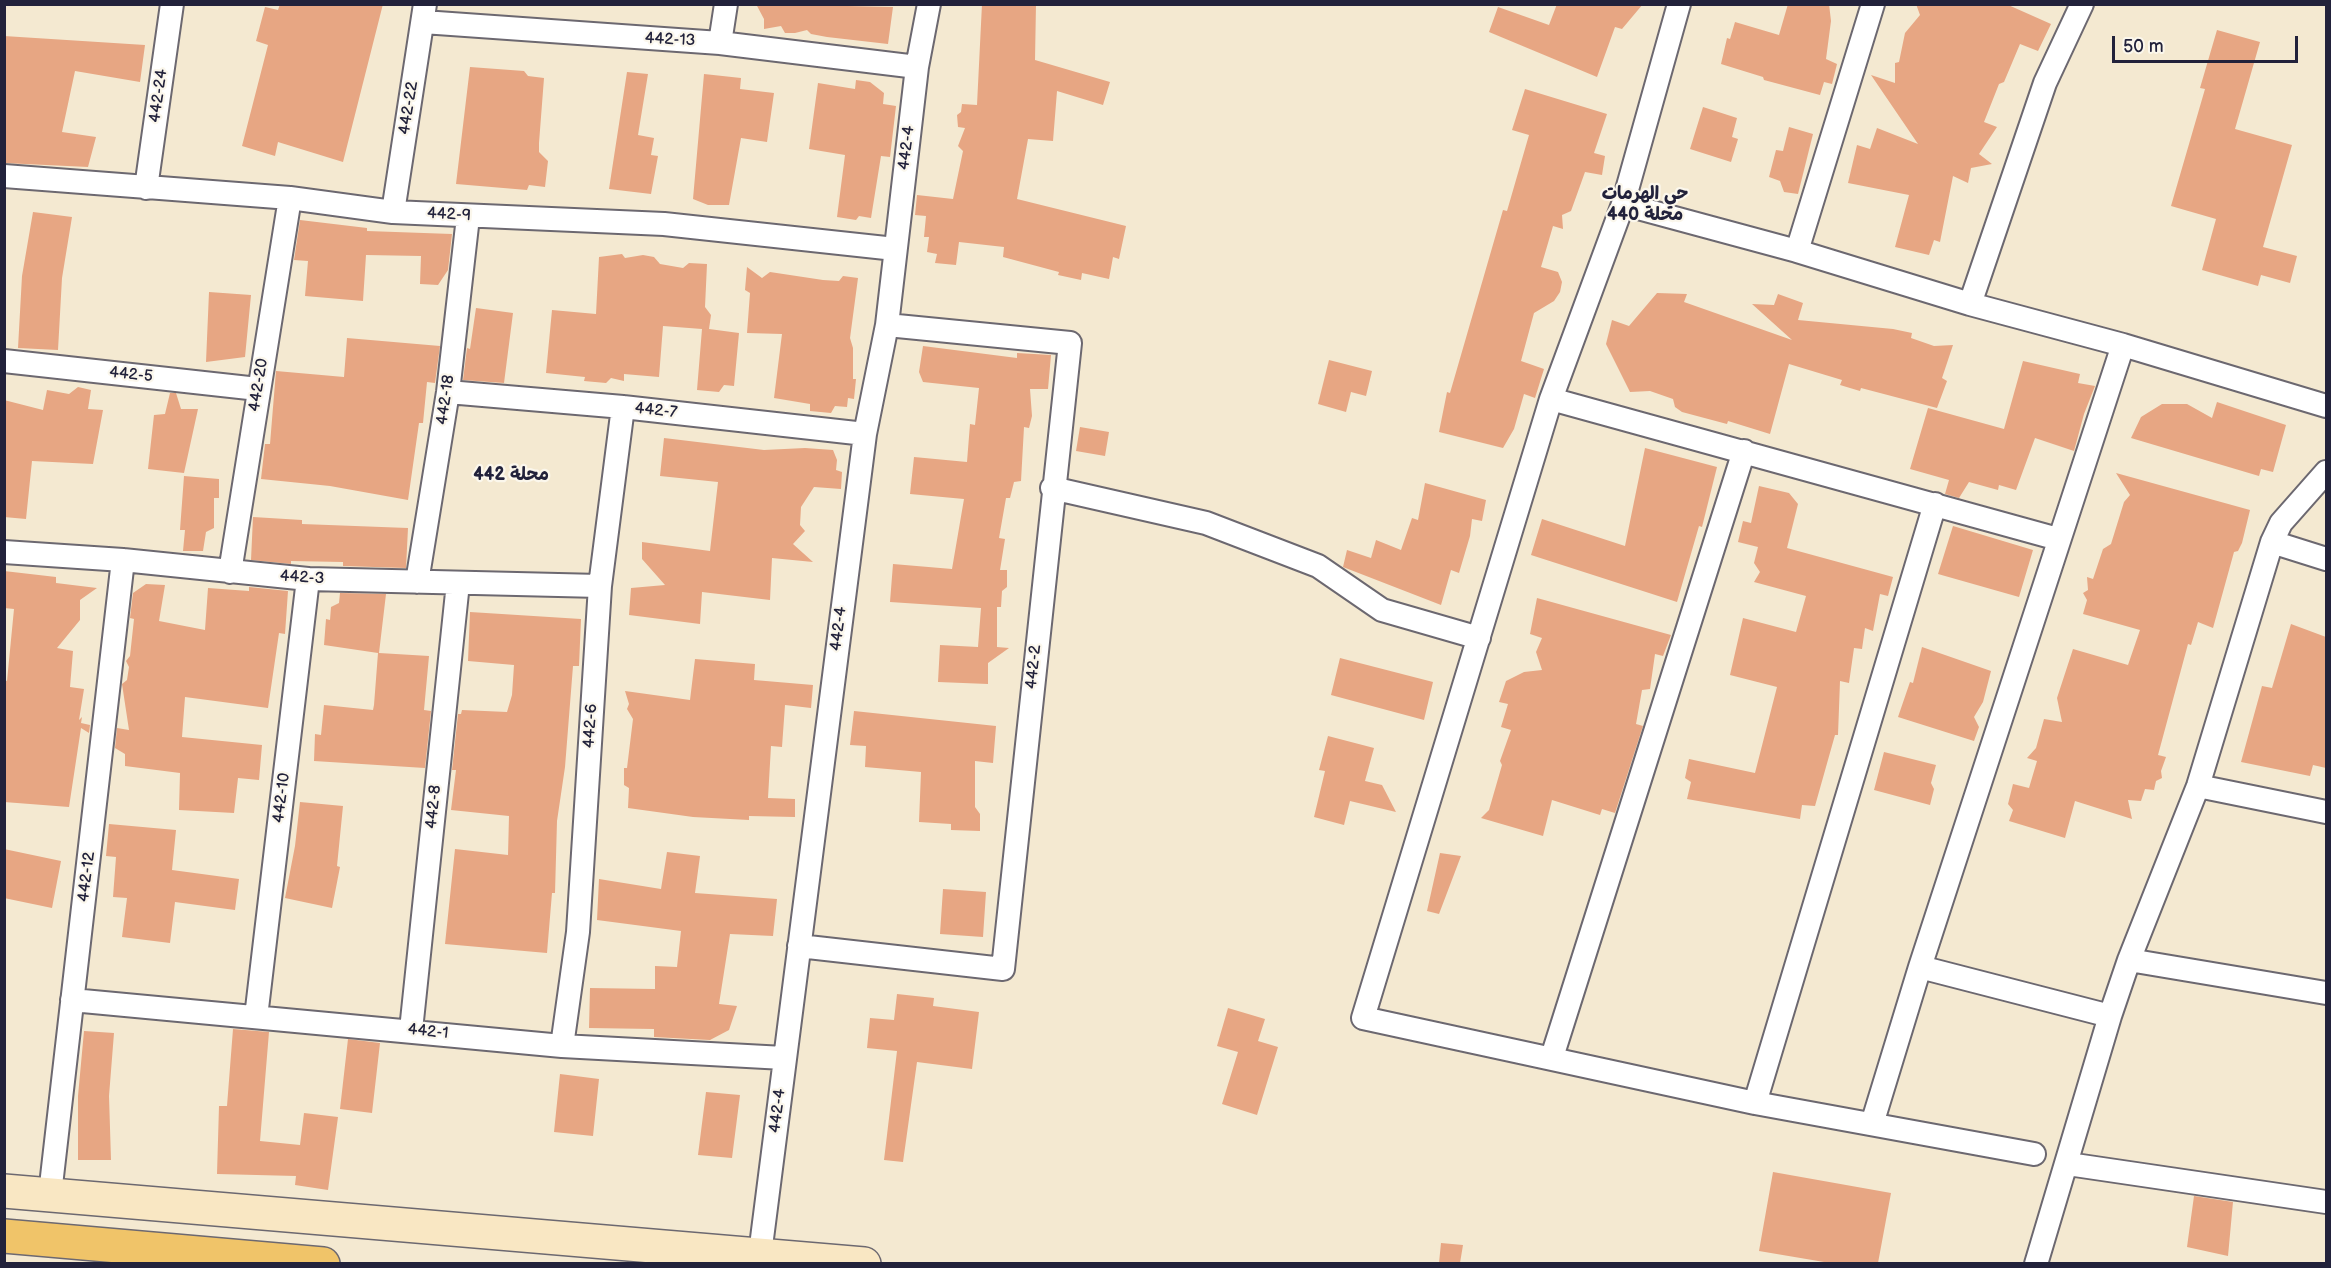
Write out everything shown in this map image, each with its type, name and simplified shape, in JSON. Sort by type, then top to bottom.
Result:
[{"type":"highway","points":[[4,1236],[323,1263]]},
{"type":"main road","points":[[4,1191],[864,1263]]},
{"type":"street","name":"442-24","points":[[146,188],[172,4]]},
{"type":"street","points":[[720,43],[726,4]]},
{"type":"street","name":"442-4","points":[[760,1254],[865,434],[887,325],[917,67],[928,4]]},
{"type":"street","points":[[1679,4],[1623,204],[1551,399],[1363,1018],[1552,1057],[1755,1103],[2034,1154]]},
{"type":"street","points":[[1797,251],[1873,4]]},
{"type":"street","points":[[1970,304],[2045,83],[2082,4]]},
{"type":"street","name":"442-13","points":[[424,13],[720,43],[917,67]]},
{"type":"street","name":"442-22","points":[[393,212],[424,13]]},
{"type":"street","name":"442-9","points":[[4,176],[290,198],[393,212],[664,224],[895,249]]},
{"type":"street","name":"442-20","points":[[230,572],[290,198]]},
{"type":"street","points":[[1623,204],[1797,251],[1970,304],[2123,345],[2326,406]]},
{"type":"street","name":"442-18","points":[[417,582],[448,392],[468,217]]},
{"type":"street","name":"442-2","points":[[799,946],[1003,969],[1052,488],[1070,343],[887,325]]},
{"type":"street","points":[[1872,1124],[1920,967],[2123,345]]},
{"type":"street","name":"442-5","points":[[4,361],[258,389]]},
{"type":"street","name":"442-7","points":[[448,392],[623,407],[865,434]]},
{"type":"street","points":[[1551,399],[2058,539]]},
{"type":"street","name":"442-6","points":[[562,1046],[578,932],[600,586],[623,407]]},
{"type":"street","points":[[1552,1057],[1744,451]]},
{"type":"street","points":[[2036,1263],[2068,1164],[2110,1016],[2129,960],[2198,786],[2272,542],[2281,523],[2326,472]]},
{"type":"street","points":[[1052,488],[1206,524],[1318,566],[1382,610],[1479,638]]},
{"type":"street","points":[[1755,1103],[1935,504]]},
{"type":"street","points":[[2272,542],[2326,560]]},
{"type":"street","name":"442-3","points":[[4,552],[308,579],[600,586]]},
{"type":"street","name":"442-12","points":[[50,1194],[123,561]]},
{"type":"street","name":"442-10","points":[[256,1017],[308,579]]},
{"type":"street","name":"442-8","points":[[411,1030],[458,583]]},
{"type":"street","points":[[2198,786],[2326,812]]},
{"type":"street","points":[[2129,960],[2326,993]]},
{"type":"street","points":[[1920,967],[2110,1016]]},
{"type":"street","name":"442-1","points":[[72,1000],[411,1030],[562,1046],[784,1058]]},
{"type":"street","points":[[2068,1164],[2326,1203]]},
{"type":"building","points":[[280,4],[383,4],[343,162],[278,142],[275,156],[242,146],[268,45],[256,41],[265,7],[278,10]]},
{"type":"building","points":[[756,4],[893,7],[888,44],[827,37],[811,34],[807,30],[785,33],[781,26],[764,29],[764,19]]},
{"type":"building","points":[[982,4],[1036,4],[1035,60],[1110,82],[1103,105],[1057,91],[1053,141],[1028,139],[1017,199],[1126,226],[1119,259],[1113,257],[1109,279],[1082,273],[1081,280],[1058,275],[1059,272],[1003,257],[1004,247],[959,242],[956,265],[935,263],[937,254],[927,252],[929,237],[924,237],[926,216],[915,215],[917,195],[953,199],[963,151],[958,146],[965,128],[958,127],[957,115],[961,112],[962,104],[977,105]]},
{"type":"building","points":[[1557,4],[1643,4],[1622,29],[1615,27],[1597,77],[1489,32],[1498,7],[1549,25]]},
{"type":"building","points":[[1788,4],[1829,4],[1831,21],[1826,59],[1837,64],[1832,84],[1824,82],[1820,95],[1764,80],[1763,77],[1721,64],[1727,38],[1730,39],[1735,22],[1779,35]]},
{"type":"building","points":[[1916,4],[2006,4],[2051,24],[2038,51],[2020,44],[2004,82],[1999,84],[1984,122],[1997,127],[1979,154],[1992,164],[1971,168],[1968,183],[1953,176],[1940,242],[1934,240],[1929,255],[1895,247],[1909,195],[1848,183],[1857,145],[1870,149],[1877,128],[1918,144],[1871,75],[1895,83],[1895,63],[1899,62],[1905,33],[1920,15]]},
{"type":"building","points":[[2217,30],[2260,42],[2235,129],[2292,145],[2263,247],[2297,256],[2290,283],[2261,275],[2258,286],[2202,270],[2216,219],[2171,206],[2205,89],[2200,88]]},
{"type":"building","points":[[4,36],[145,45],[140,82],[75,71],[62,132],[96,137],[88,167],[4,163]]},
{"type":"building","points":[[470,67],[524,71],[528,76],[544,78],[539,152],[548,161],[545,187],[529,185],[527,190],[456,184]]},
{"type":"building","points":[[627,72],[648,74],[638,135],[654,138],[651,155],[658,156],[651,194],[609,189]]},
{"type":"building","points":[[704,74],[741,78],[740,89],[774,93],[767,142],[741,138],[729,205],[708,205],[693,199]]},
{"type":"building","points":[[856,80],[870,82],[884,93],[883,104],[896,106],[890,157],[881,156],[871,218],[859,216],[856,220],[837,217],[845,155],[809,149],[818,83],[855,89]]},
{"type":"building","points":[[1525,89],[1607,114],[1594,153],[1605,156],[1602,175],[1585,172],[1571,211],[1562,215],[1563,229],[1553,226],[1541,267],[1558,272],[1562,282],[1560,292],[1554,301],[1534,313],[1521,361],[1544,369],[1535,398],[1524,394],[1514,429],[1503,448],[1439,432],[1447,392],[1450,393],[1503,210],[1507,211],[1529,135],[1512,130]]},
{"type":"building","points":[[1703,107],[1737,118],[1732,137],[1738,139],[1731,162],[1690,149]]},
{"type":"building","points":[[1789,127],[1813,134],[1798,194],[1784,192],[1780,181],[1769,177],[1776,150],[1783,151]]},
{"type":"building","points":[[33,212],[72,217],[62,278],[58,350],[18,348],[22,276]]},
{"type":"building","points":[[300,220],[367,228],[367,231],[452,234],[448,270],[438,285],[420,284],[421,256],[366,255],[363,301],[305,296],[308,261],[294,260]]},
{"type":"building","points":[[622,254],[625,258],[643,255],[654,257],[660,264],[683,268],[689,263],[707,264],[705,307],[711,315],[709,329],[739,333],[734,386],[724,385],[719,392],[697,390],[702,329],[663,326],[659,377],[624,374],[624,381],[611,378],[606,383],[584,381],[585,377],[546,373],[552,310],[596,314],[599,257]]},
{"type":"building","points":[[747,267],[762,278],[770,272],[823,280],[839,281],[843,276],[858,278],[850,338],[853,348],[853,379],[856,379],[854,399],[848,398],[847,407],[835,406],[831,413],[810,411],[810,404],[774,398],[782,334],[747,333],[750,293],[745,290]]},
{"type":"building","points":[[209,292],[251,295],[245,357],[206,362]]},
{"type":"building","points":[[1657,293],[1687,294],[1684,302],[1792,340],[1752,304],[1774,305],[1778,294],[1803,303],[1798,320],[1893,329],[1912,333],[1911,338],[1934,346],[1953,345],[1942,378],[1947,381],[1937,408],[1861,388],[1860,391],[1840,385],[1842,380],[1789,364],[1770,434],[1728,421],[1727,424],[1682,412],[1675,407],[1673,399],[1650,391],[1630,392],[1606,344],[1612,320],[1629,326]]},
{"type":"building","points":[[476,308],[513,313],[504,383],[463,380]]},
{"type":"building","points":[[347,338],[440,346],[435,383],[427,382],[423,423],[419,423],[408,500],[330,486],[261,479],[265,444],[270,444],[276,371],[344,377]]},
{"type":"building","points":[[923,346],[1017,358],[1017,353],[1051,355],[1048,389],[1030,389],[1032,416],[1029,428],[1024,427],[1021,481],[1014,482],[1010,498],[1006,498],[999,538],[1005,539],[1000,570],[1007,570],[1007,587],[1002,591],[1001,607],[997,607],[997,647],[1009,648],[988,663],[988,684],[938,682],[940,645],[978,647],[981,608],[890,602],[893,564],[952,569],[964,499],[910,494],[914,457],[967,462],[970,424],[975,425],[979,388],[923,382],[919,372]]},
{"type":"building","points":[[1329,360],[1372,371],[1366,396],[1351,392],[1346,412],[1318,404]]},
{"type":"building","points":[[2023,361],[2080,374],[2078,383],[2095,386],[2084,414],[2074,451],[2035,438],[2016,490],[1999,485],[1998,490],[1969,482],[1959,498],[1945,494],[1949,480],[1910,469],[1928,408],[2004,429]]},
{"type":"building","points":[[78,387],[91,390],[88,409],[103,410],[93,464],[32,461],[26,519],[4,517],[4,400],[43,410],[47,390],[69,394]]},
{"type":"building","points":[[170,393],[176,393],[181,409],[198,409],[184,473],[148,469],[154,415],[165,414]]},
{"type":"building","points":[[2217,402],[2286,425],[2273,472],[2261,469],[2259,476],[2131,438],[2141,417],[2162,404],[2187,404],[2212,418]]},
{"type":"building","points":[[1080,427],[1109,432],[1105,456],[1076,451]]},
{"type":"building","points":[[664,438],[764,450],[805,448],[833,450],[837,460],[836,470],[842,472],[841,489],[814,487],[801,507],[800,525],[805,531],[793,544],[813,562],[772,558],[770,600],[702,592],[700,624],[629,615],[631,588],[665,585],[642,559],[642,542],[710,551],[718,482],[660,476]]},
{"type":"building","points":[[1645,448],[1717,467],[1702,527],[1699,526],[1677,602],[1531,555],[1542,519],[1625,546]]},
{"type":"building","points":[[2116,473],[2250,510],[2242,543],[2238,551],[2234,552],[2213,628],[2198,622],[2191,645],[2188,644],[2158,755],[2166,757],[2161,771],[2162,778],[2156,781],[2154,790],[2145,789],[2141,801],[2128,800],[2132,819],[2075,801],[2065,838],[2009,821],[2013,810],[2008,804],[2013,784],[2029,788],[2037,761],[2027,758],[2036,748],[2044,719],[2062,722],[2057,698],[2073,649],[2128,665],[2140,630],[2083,614],[2087,600],[2083,593],[2088,590],[2087,577],[2093,579],[2103,549],[2111,544],[2124,502],[2130,495]]},
{"type":"building","points":[[184,476],[219,479],[219,498],[214,498],[214,528],[206,532],[203,551],[183,551],[185,530],[180,530]]},
{"type":"building","points":[[1425,483],[1486,500],[1482,521],[1472,519],[1470,536],[1459,573],[1451,570],[1441,605],[1343,567],[1347,550],[1371,558],[1376,540],[1401,550],[1412,518],[1418,520]]},
{"type":"building","points":[[1759,486],[1789,493],[1798,504],[1787,548],[1893,577],[1888,596],[1880,594],[1873,631],[1865,628],[1862,649],[1854,648],[1849,683],[1840,681],[1838,735],[1835,735],[1815,806],[1802,805],[1800,819],[1687,799],[1691,782],[1685,778],[1689,759],[1755,773],[1777,687],[1730,675],[1743,618],[1796,632],[1806,596],[1754,582],[1760,572],[1754,563],[1758,547],[1738,542],[1743,521],[1751,523]]},
{"type":"building","points":[[253,517],[302,520],[302,524],[408,528],[406,568],[343,566],[343,562],[291,561],[291,564],[251,560]]},
{"type":"building","points":[[1953,526],[2033,550],[2019,597],[1938,574]]},
{"type":"building","points":[[4,571],[56,577],[56,583],[97,588],[80,600],[80,620],[57,648],[73,651],[70,687],[84,689],[79,720],[82,717],[81,723],[90,725],[89,733],[81,728],[69,807],[4,802],[4,680],[7,681],[14,609],[4,608]]},
{"type":"building","points":[[146,584],[165,585],[159,621],[205,630],[208,588],[249,591],[249,587],[288,591],[285,634],[279,633],[268,708],[185,697],[182,737],[262,745],[259,780],[238,778],[234,813],[179,810],[180,773],[125,766],[125,754],[115,748],[117,728],[129,730],[122,684],[127,680],[129,667],[126,661],[130,656],[134,619],[130,618],[133,593]]},
{"type":"building","points":[[340,593],[386,594],[379,653],[429,656],[424,710],[431,711],[425,768],[314,761],[315,734],[321,735],[324,705],[373,710],[374,705],[378,653],[324,645],[326,619],[330,620],[331,607],[339,603]]},
{"type":"building","points":[[1537,598],[1671,635],[1663,656],[1655,654],[1650,689],[1642,690],[1636,724],[1643,726],[1615,813],[1602,809],[1600,815],[1552,800],[1543,836],[1481,818],[1489,810],[1502,765],[1500,761],[1511,730],[1501,727],[1508,704],[1499,702],[1506,681],[1524,672],[1542,670],[1536,652],[1542,638],[1530,634]]},
{"type":"building","points":[[470,612],[581,619],[579,666],[573,666],[565,767],[557,821],[555,893],[552,893],[547,953],[445,944],[455,849],[508,855],[509,816],[451,810],[456,770],[452,770],[458,714],[461,714],[462,710],[507,712],[512,695],[514,665],[468,661]]},
{"type":"building","points":[[2291,624],[2326,637],[2326,768],[2313,765],[2310,776],[2241,762],[2262,686],[2272,688]]},
{"type":"building","points":[[1922,647],[1991,671],[1983,702],[1974,717],[1979,727],[1974,741],[1898,717],[1910,682],[1913,683]]},
{"type":"building","points":[[1340,658],[1433,682],[1424,720],[1331,695]]},
{"type":"building","points":[[695,659],[755,664],[754,680],[813,685],[811,708],[785,705],[782,747],[771,746],[768,798],[795,799],[795,817],[749,816],[749,820],[693,817],[628,808],[629,788],[624,785],[624,768],[627,768],[633,719],[627,709],[629,704],[625,691],[690,700]]},
{"type":"building","points":[[854,711],[996,726],[993,763],[975,761],[975,807],[980,814],[980,831],[951,830],[951,824],[919,822],[921,772],[865,767],[866,746],[850,745]]},
{"type":"building","points":[[1328,736],[1374,748],[1365,781],[1382,785],[1396,812],[1350,801],[1344,825],[1314,817],[1325,771],[1319,770]]},
{"type":"building","points":[[1884,752],[1936,765],[1931,783],[1934,789],[1930,805],[1874,790]]},
{"type":"building","points":[[300,802],[343,806],[337,866],[340,867],[332,908],[285,898],[295,846]]},
{"type":"building","points":[[109,824],[176,830],[172,870],[239,879],[235,910],[175,902],[170,943],[122,937],[127,898],[113,897],[116,857],[106,856]]},
{"type":"building","points":[[4,849],[61,861],[52,908],[4,898]]},
{"type":"building","points":[[667,852],[700,856],[695,893],[777,899],[773,936],[730,934],[719,1004],[737,1006],[729,1030],[710,1040],[654,1037],[654,1029],[589,1028],[590,988],[655,989],[655,966],[677,967],[681,931],[597,920],[599,879],[661,889]]},
{"type":"building","points":[[1440,853],[1461,856],[1439,914],[1427,911]]},
{"type":"building","points":[[943,889],[986,892],[983,937],[940,934]]},
{"type":"building","points":[[897,994],[934,998],[933,1006],[979,1012],[972,1069],[917,1062],[903,1162],[884,1160],[897,1051],[867,1048],[870,1018],[894,1020]]},
{"type":"building","points":[[1228,1008],[1265,1019],[1258,1041],[1278,1047],[1257,1115],[1222,1104],[1238,1052],[1217,1046]]},
{"type":"building","points":[[233,1029],[269,1032],[260,1141],[300,1145],[304,1113],[338,1117],[328,1190],[295,1185],[296,1176],[217,1174],[219,1106],[227,1106]]},
{"type":"building","points":[[84,1031],[114,1033],[109,1096],[111,1160],[78,1160],[78,1096]]},
{"type":"building","points":[[348,1039],[380,1043],[372,1113],[340,1109]]},
{"type":"building","points":[[560,1074],[599,1079],[593,1136],[554,1132]]},
{"type":"building","points":[[706,1092],[740,1095],[732,1158],[698,1155]]},
{"type":"building","points":[[1773,1172],[1891,1193],[1878,1263],[1830,1263],[1759,1251]]},
{"type":"building","points":[[2194,1196],[2233,1202],[2228,1256],[2187,1247]]},
{"type":"building","points":[[1441,1243],[1463,1245],[1460,1263],[1439,1263]]},
{"type":"district","name":"حي الهرمات محلة 440","points":[[1645,204]]},
{"type":"district","name":"محلة 442","points":[[511,475]]}]
